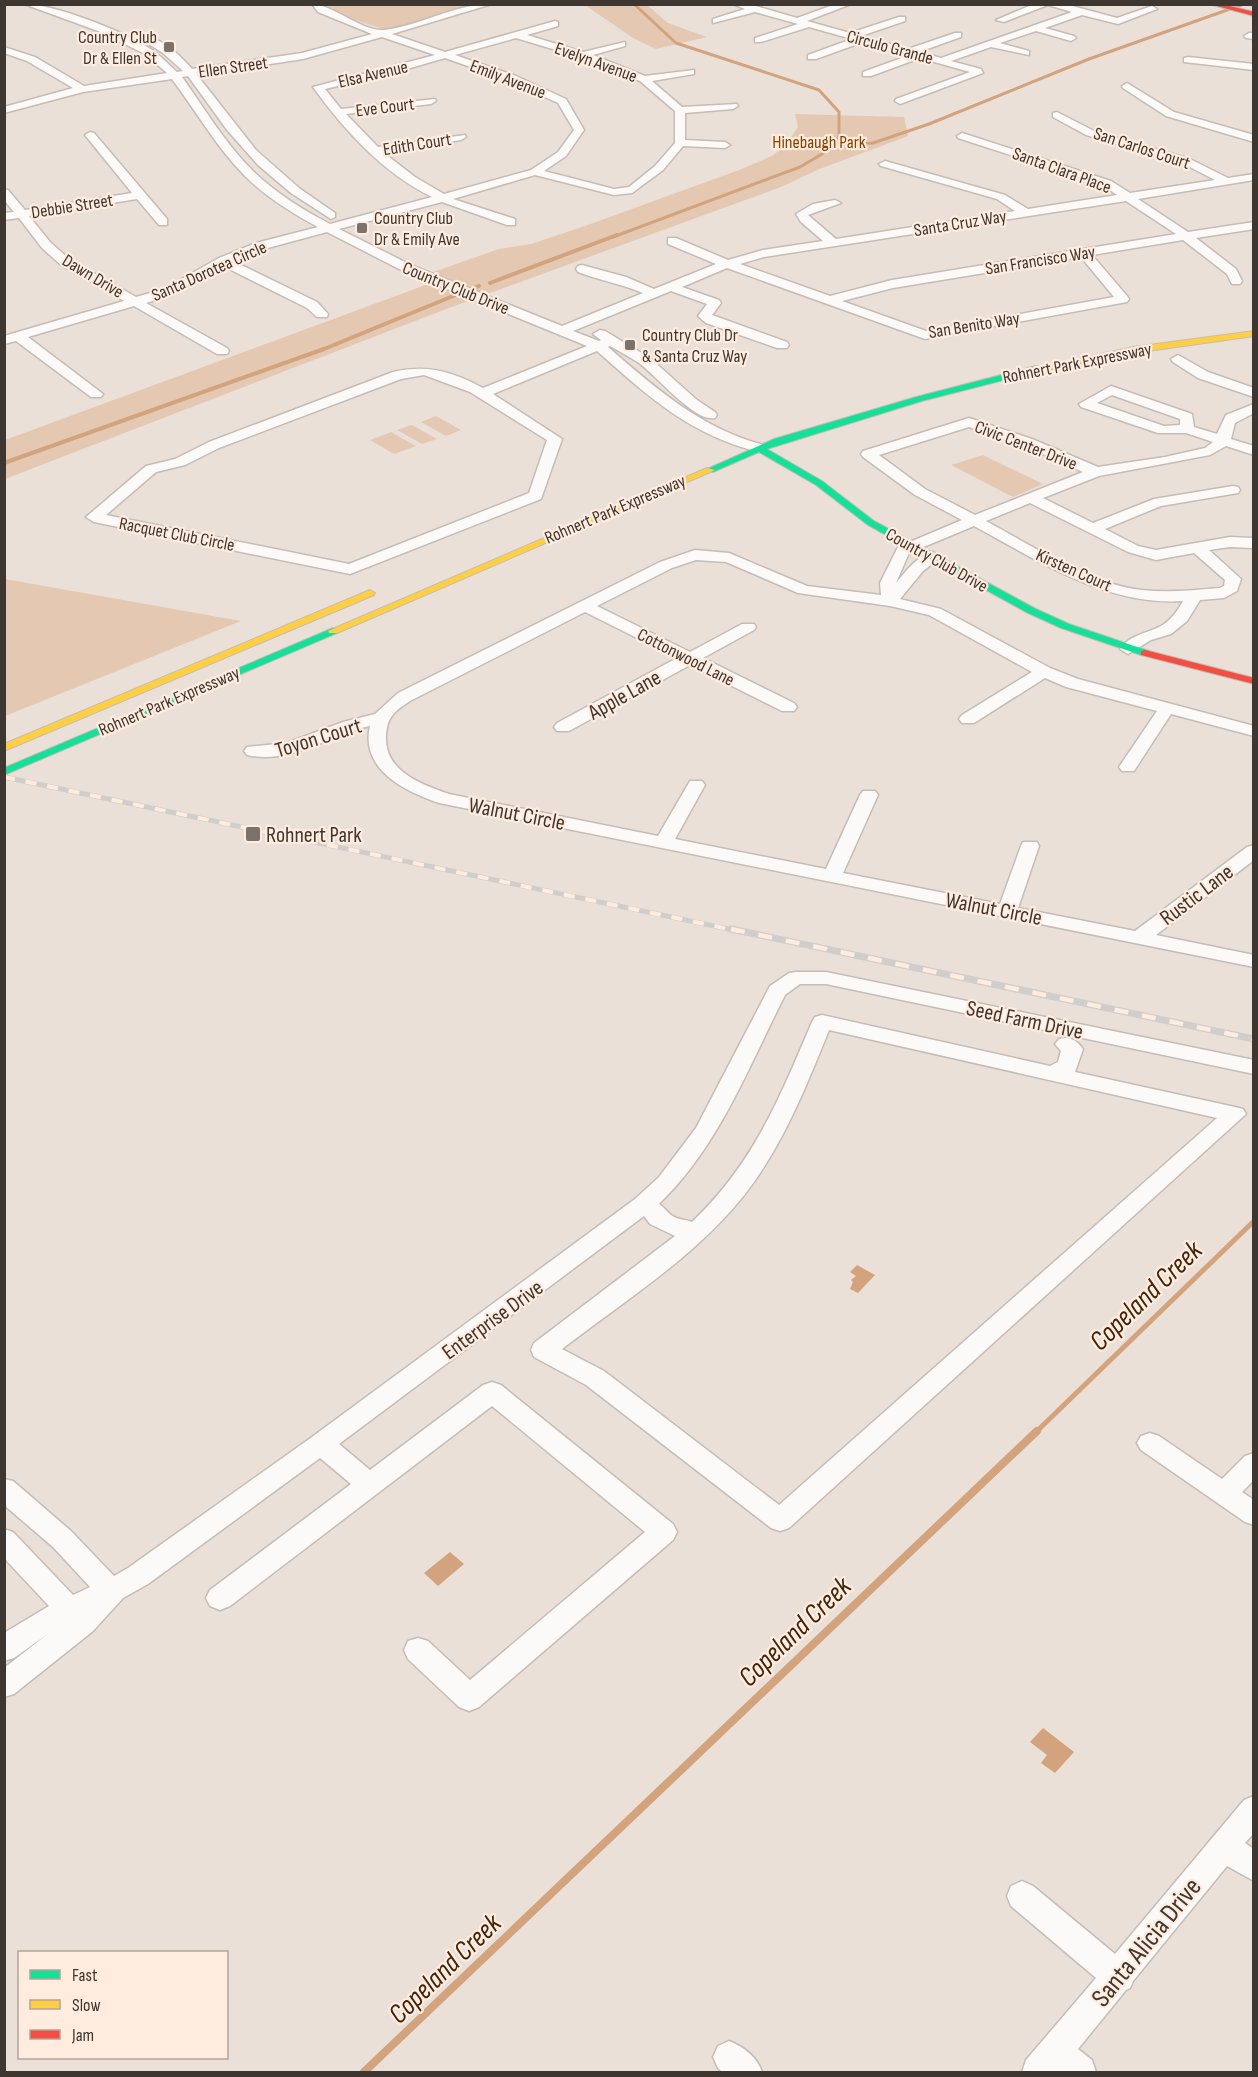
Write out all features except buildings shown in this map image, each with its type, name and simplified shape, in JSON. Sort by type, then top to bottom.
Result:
[{"type":"main road","points":[[1213,5],[1254,14]]},
{"type":"main road","name":"Rohnert Park Expressway","points":[[1013,360],[1106,342],[1254,320]]},
{"type":"main road","name":"Rohnert Park Expressway","points":[[4,772],[759,448],[882,408],[1010,375],[1112,354],[1254,333]]},
{"type":"main road","points":[[725,443],[753,433]]},
{"type":"main road","name":"Country Club Drive","points":[[759,448],[819,483],[871,523],[1032,611],[1065,626],[1128,649],[1254,681]]},
{"type":"main road","name":"Rohnert Park Expressway","points":[[4,748],[383,587]]},
{"type":"street","name":"Country Club Drive","points":[[28,4],[90,25],[148,52],[175,75],[235,159],[251,176],[295,210],[377,255],[455,288],[488,288],[579,324],[610,346],[648,390],[683,415],[725,443],[759,448]]},
{"type":"street","points":[[53,4],[141,36],[175,55],[192,73],[241,140],[264,165],[297,193],[351,226]]},
{"type":"street","name":"Emily Avenue","points":[[316,4],[321,10],[342,20],[512,78],[562,101],[579,130],[562,154],[535,172],[351,226]]},
{"type":"street","name":"Ellen Street","points":[[82,89],[303,56],[488,4]]},
{"type":"street","points":[[796,21],[847,4]]},
{"type":"street","points":[[1001,20],[1044,4]]},
{"type":"street","points":[[1060,5],[1118,21],[1152,9]]},
{"type":"street","points":[[716,21],[746,6]]},
{"type":"street","name":"Circulo Grande","points":[[746,6],[941,61],[1081,12]]},
{"type":"street","points":[[850,36],[902,19]]},
{"type":"street","name":"Elsa Avenue","points":[[511,222],[443,198],[392,166],[374,151],[318,87],[382,73],[555,24]]},
{"type":"street","points":[[758,40],[808,24]]},
{"type":"street","points":[[1035,28],[1071,38]]},
{"type":"street","name":"Evelyn Avenue","points":[[517,35],[583,55],[644,79],[680,110]]},
{"type":"street","points":[[908,52],[958,35]]},
{"type":"street","points":[[812,57],[862,39]]},
{"type":"street","points":[[583,55],[622,44]]},
{"type":"street","points":[[991,44],[1025,53]]},
{"type":"street","points":[[4,50],[31,59],[82,89]]},
{"type":"street","points":[[867,74],[920,56]]},
{"type":"street","points":[[13,64],[31,59]]},
{"type":"street","points":[[1188,60],[1254,67]]},
{"type":"street","points":[[900,101],[978,73],[941,61]]},
{"type":"street","points":[[644,79],[690,72]]},
{"type":"street","points":[[1127,86],[1170,114],[1250,136]]},
{"type":"street","points":[[4,110],[82,89]]},
{"type":"street","name":"Eve Court","points":[[339,112],[431,101]]},
{"type":"street","points":[[535,172],[614,192],[632,190],[659,168],[680,143],[680,110],[734,106]]},
{"type":"street","name":"San Carlos Court","points":[[1057,115],[1090,133],[1186,161],[1228,182]]},
{"type":"street","points":[[90,135],[163,222]]},
{"type":"street","name":"Santa Clara Place","points":[[962,136],[1107,183],[1185,236],[1232,272],[1236,281]]},
{"type":"street","name":"Edith Court","points":[[374,151],[461,137]]},
{"type":"street","points":[[680,143],[725,145]]},
{"type":"street","points":[[885,164],[1001,197],[1027,213]]},
{"type":"street","name":"Santa Cruz Way","points":[[564,330],[727,264],[763,254],[1254,177]]},
{"type":"street","name":"Dawn Drive","points":[[4,192],[46,245],[65,262],[222,351]]},
{"type":"street","name":"Debbie Street","points":[[4,217],[140,195]]},
{"type":"street","points":[[832,242],[805,220],[802,214],[817,206],[835,203]]},
{"type":"street","name":"San Francisco Way","points":[[827,301],[892,284],[1254,225]]},
{"type":"street","name":"Santa Dorotea Circle","points":[[4,340],[137,302],[184,284],[223,261],[260,246],[327,228],[351,226]]},
{"type":"street","name":"San Benito Way","points":[[672,241],[727,264],[925,335],[1123,300],[1084,253]]},
{"type":"street","name":"Country Club Drive","points":[[381,243],[399,251]]},
{"type":"street","points":[[223,261],[312,306],[321,314]]},
{"type":"street","name":"Country Club Drive","points":[[424,262],[471,288],[564,330],[645,361],[701,410],[753,433],[759,448]]},
{"type":"street","points":[[582,269],[600,276],[622,280],[655,294]]},
{"type":"street","points":[[671,287],[715,303],[704,316],[711,320],[782,345]]},
{"type":"street","points":[[18,336],[96,393]]},
{"type":"street","points":[[485,396],[610,346]]},
{"type":"street","points":[[1178,359],[1203,375],[1254,393]]},
{"type":"street","name":"Racquet Club Circle","points":[[424,370],[443,374],[485,396],[555,439],[536,496],[350,569],[94,517],[152,469],[180,462],[214,445],[398,375],[424,370]]},
{"type":"street","points":[[1187,429],[1187,417],[1111,390],[1086,404],[1163,430],[1187,429],[1224,441],[1253,456]]},
{"type":"street","points":[[1224,441],[1225,426],[1230,418],[1254,408]]},
{"type":"street","name":"Civic Center Drive","points":[[973,521],[903,482],[868,454],[969,422],[1027,442],[1096,472]]},
{"type":"street","name":"Civic Center Drive","points":[[912,546],[1096,472],[1210,451],[1224,441]]},
{"type":"street","points":[[1094,528],[1140,507],[1233,490]]},
{"type":"street","name":"Kirsten Court","points":[[1030,497],[1134,549],[1156,555],[1230,542],[1254,543]]},
{"type":"street","name":"Kirsten Court","points":[[973,521],[1069,571],[1110,588],[1140,595],[1194,596],[1224,593],[1231,588],[1233,579],[1197,548]]},
{"type":"street","points":[[890,601],[888,583],[903,550],[912,546]]},
{"type":"street","points":[[382,718],[386,711],[404,697],[666,565],[695,555],[729,558],[804,590],[890,601],[935,612],[1044,672],[1072,683],[1254,731]]},
{"type":"street","points":[[890,601],[917,568],[933,557]]},
{"type":"street","points":[[1128,649],[1145,637],[1165,631],[1181,618],[1194,596]]},
{"type":"street","name":"Cottonwood Lane","points":[[585,606],[788,707]]},
{"type":"street","name":"Apple Lane","points":[[563,727],[748,627]]},
{"type":"street","points":[[968,719],[1044,672]]},
{"type":"street","points":[[1128,767],[1167,708]]},
{"type":"street","name":"Toyon Court","points":[[254,751],[268,753],[306,745],[349,727],[382,718]]},
{"type":"street","name":"Walnut Circle","points":[[382,718],[376,733],[381,756],[386,766],[408,784],[445,799],[1254,961]]},
{"type":"street","points":[[663,843],[696,784]]},
{"type":"street","points":[[832,876],[869,795]]},
{"type":"street","points":[[1006,911],[1030,846]]},
{"type":"street","name":"Rustic Lane","points":[[1139,938],[1254,851]]},
{"type":"street","name":"Seed Farm Drive","points":[[796,978],[815,976],[1068,1036],[1254,1067]]},
{"type":"street","name":"Enterprise Drive","points":[[4,1685],[76,1616],[650,1209],[709,1129],[723,1105],[777,992],[796,978]]},
{"type":"street","points":[[822,1022],[1058,1072],[1235,1114],[780,1520],[595,1378],[543,1350],[690,1231],[745,1178],[785,1110],[822,1022]]},
{"type":"street","points":[[1058,1072],[1067,1068],[1072,1049],[1068,1036]]},
{"type":"street","points":[[650,1209],[658,1218],[676,1228],[690,1231]]},
{"type":"street","points":[[220,1598],[492,1392],[664,1532],[469,1698],[418,1650]]},
{"type":"street","points":[[1150,1443],[1254,1514]]},
{"type":"street","points":[[321,1444],[370,1485]]},
{"type":"street","points":[[1224,1494],[1254,1463]]},
{"type":"street","points":[[4,1489],[62,1539],[112,1592]]},
{"type":"street","points":[[4,1540],[76,1616]]},
{"type":"street","name":"Enterprise Drive","points":[[4,1649],[42,1623],[76,1616]]},
{"type":"street","name":"Santa Alicia Drive","points":[[1047,2062],[1254,1810]]},
{"type":"street","points":[[1224,1845],[1254,1867]]},
{"type":"street","points":[[1022,1896],[1119,1977]]},
{"type":"street","points":[[1047,2062],[1080,2073]]},
{"type":"green space","points":[[326,5],[476,5],[386,30],[346,17]]},
{"type":"green space","points":[[585,5],[647,5],[668,23],[707,37],[656,49],[633,38]]},
{"type":"green space","name":"Hinebaugh Park","points":[[795,114],[904,117],[908,136],[817,170],[781,187],[449,308],[5,479],[5,440],[431,283],[419,277],[499,249],[531,244],[585,226],[739,170],[772,156],[786,145],[798,127]]},
{"type":"green space","points":[[436,416],[461,430],[446,436],[421,422]]},
{"type":"green space","points":[[412,425],[437,439],[422,444],[397,430]]},
{"type":"green space","points":[[391,432],[416,446],[394,454],[370,440]]},
{"type":"green space","points":[[983,455],[1043,484],[1013,497],[951,465]]},
{"type":"green space","points":[[5,579],[241,621],[5,716]]},
{"type":"shaded area","points":[[857,1265],[875,1275],[858,1293],[850,1289],[853,1282],[851,1280],[856,1276],[850,1272]]},
{"type":"shaded area","points":[[450,1552],[464,1564],[438,1586],[424,1573]]},
{"type":"shaded area","points":[[1043,1728],[1074,1752],[1055,1773],[1041,1763],[1047,1755],[1030,1742]]},
{"type":"waterway","points":[[613,237],[800,167],[822,154],[839,137],[839,112],[819,90],[676,43],[634,4]]},
{"type":"waterway","points":[[833,144],[873,143],[929,124],[1089,59],[1244,4]]},
{"type":"waterway","points":[[490,283],[617,235]]},
{"type":"waterway","points":[[469,290],[479,286]]},
{"type":"waterway","points":[[4,463],[324,349],[458,294]]},
{"type":"waterway","name":"Copeland Creek","points":[[1035,1433],[1254,1221]]},
{"type":"waterway","name":"Copeland Creek","points":[[364,2072],[1037,1431]]},
{"type":"railway","points":[[4,777],[738,931]]},
{"type":"railway","points":[[731,929],[1254,1039]]},
{"type":"traffic: fast","points":[[710,470],[777,441],[919,399],[1036,369]]},
{"type":"traffic: fast","points":[[759,448],[819,483],[871,523],[1032,611],[1065,626],[1145,653]]},
{"type":"traffic: fast","points":[[4,772],[333,631]]},
{"type":"traffic: slow","points":[[1036,369],[1134,350],[1254,333]]},
{"type":"traffic: slow","points":[[333,631],[710,470]]},
{"type":"traffic: slow","points":[[4,748],[370,593]]},
{"type":"traffic: jam","points":[[1212,4],[1254,14]]},
{"type":"traffic: jam","points":[[1145,653],[1254,681]]},
{"type":"place","name":"Country Club Dr & Ellen St","points":[[169,47]]},
{"type":"place","name":"Country Club Dr & Emily Ave","points":[[362,228]]},
{"type":"place","name":"Country Club Dr & Santa Cruz Way","points":[[630,345]]},
{"type":"place","name":"Rohnert Park","points":[[253,834]]}]
